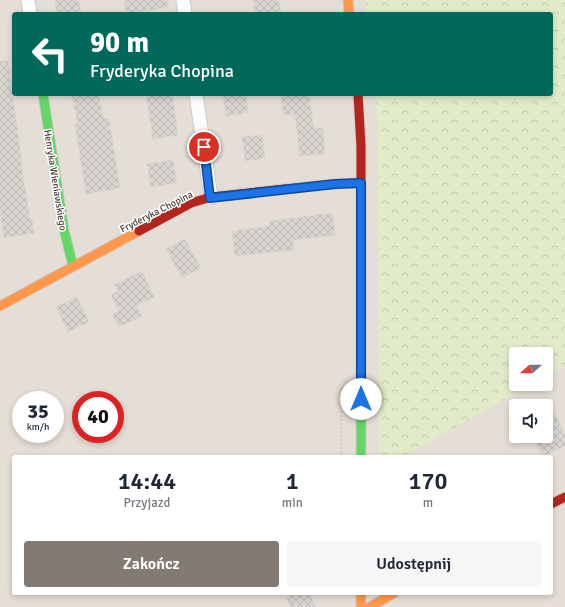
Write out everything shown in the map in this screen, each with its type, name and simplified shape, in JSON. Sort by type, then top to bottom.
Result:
[{"type":"street","points":[[28,0],[30,12]]},
{"type":"street","points":[[183,0],[185,12]]},
{"type":"street","points":[[348,0],[349,12]]},
{"type":"street","name":"Henryka Wieniawskiego","points":[[43,96],[64,230],[73,266]]},
{"type":"street","points":[[196,96],[210,198]]},
{"type":"street","points":[[358,96],[361,146],[361,455]]},
{"type":"street","name":"Fryderyka Chopina","points":[[0,306],[191,203],[210,198],[335,184],[361,183]]},
{"type":"street","points":[[553,503],[565,497]]},
{"type":"street","points":[[361,595],[361,607]]},
{"type":"street","points":[[370,607],[391,595]]},
{"type":"shaded area","points":[[0,0],[565,0],[565,607],[0,607]]},
{"type":"green space","points":[[365,0],[565,0],[565,366],[553,372],[553,347],[509,347],[509,391],[520,391],[406,455],[379,455],[378,129],[375,96],[553,96],[553,12],[366,12]]},
{"type":"building","points":[[55,0],[79,0],[81,12],[57,12]]},
{"type":"building","points":[[124,0],[168,0],[168,7],[138,12],[126,12]]},
{"type":"building","points":[[253,0],[279,0],[281,12],[256,12]]},
{"type":"building","points":[[0,61],[8,61],[21,164],[30,219],[32,219],[34,233],[4,238],[0,210]]},
{"type":"building","points":[[71,96],[98,96],[104,119],[109,119],[120,188],[86,194],[75,124],[78,123]]},
{"type":"building","points":[[146,96],[172,96],[178,135],[153,139]]},
{"type":"building","points":[[223,96],[246,96],[248,113],[226,116]]},
{"type":"building","points":[[281,96],[309,96],[314,129],[323,128],[325,154],[300,156],[295,114],[283,115]]},
{"type":"building","points":[[262,135],[265,158],[245,161],[242,137]]},
{"type":"building","points":[[173,160],[177,183],[151,187],[147,164]]},
{"type":"building","points":[[332,213],[335,235],[293,240],[294,250],[235,256],[232,231],[270,226],[270,221]]},
{"type":"building","points":[[185,239],[201,268],[182,278],[166,249]]},
{"type":"building","points":[[142,271],[154,297],[136,306],[142,316],[119,327],[112,315],[119,311],[111,295],[118,291],[114,285]]},
{"type":"building","points":[[77,297],[89,322],[68,332],[56,307]]},
{"type":"building","points":[[553,410],[565,435],[565,446],[547,455],[542,455],[536,443],[553,443]]},
{"type":"building","points":[[291,595],[310,595],[316,607],[291,607],[286,598]]},
{"type":"traffic: fast","points":[[43,96],[64,230],[73,266]]},
{"type":"traffic: fast","points":[[295,188],[361,183]]},
{"type":"traffic: fast","points":[[361,276],[361,455]]},
{"type":"traffic: slow","points":[[348,0],[349,12]]},
{"type":"traffic: slow","points":[[0,306],[139,231]]},
{"type":"traffic: slow","points":[[361,595],[361,607]]},
{"type":"traffic: slow","points":[[370,607],[391,595]]},
{"type":"traffic: jam","points":[[358,96],[361,146],[361,276]]},
{"type":"traffic: jam","points":[[139,231],[191,203],[211,197],[295,188]]},
{"type":"traffic: jam","points":[[553,503],[565,497]]},
{"type":"route","points":[[204,147],[210,198],[335,184],[361,183],[361,399]]}]
